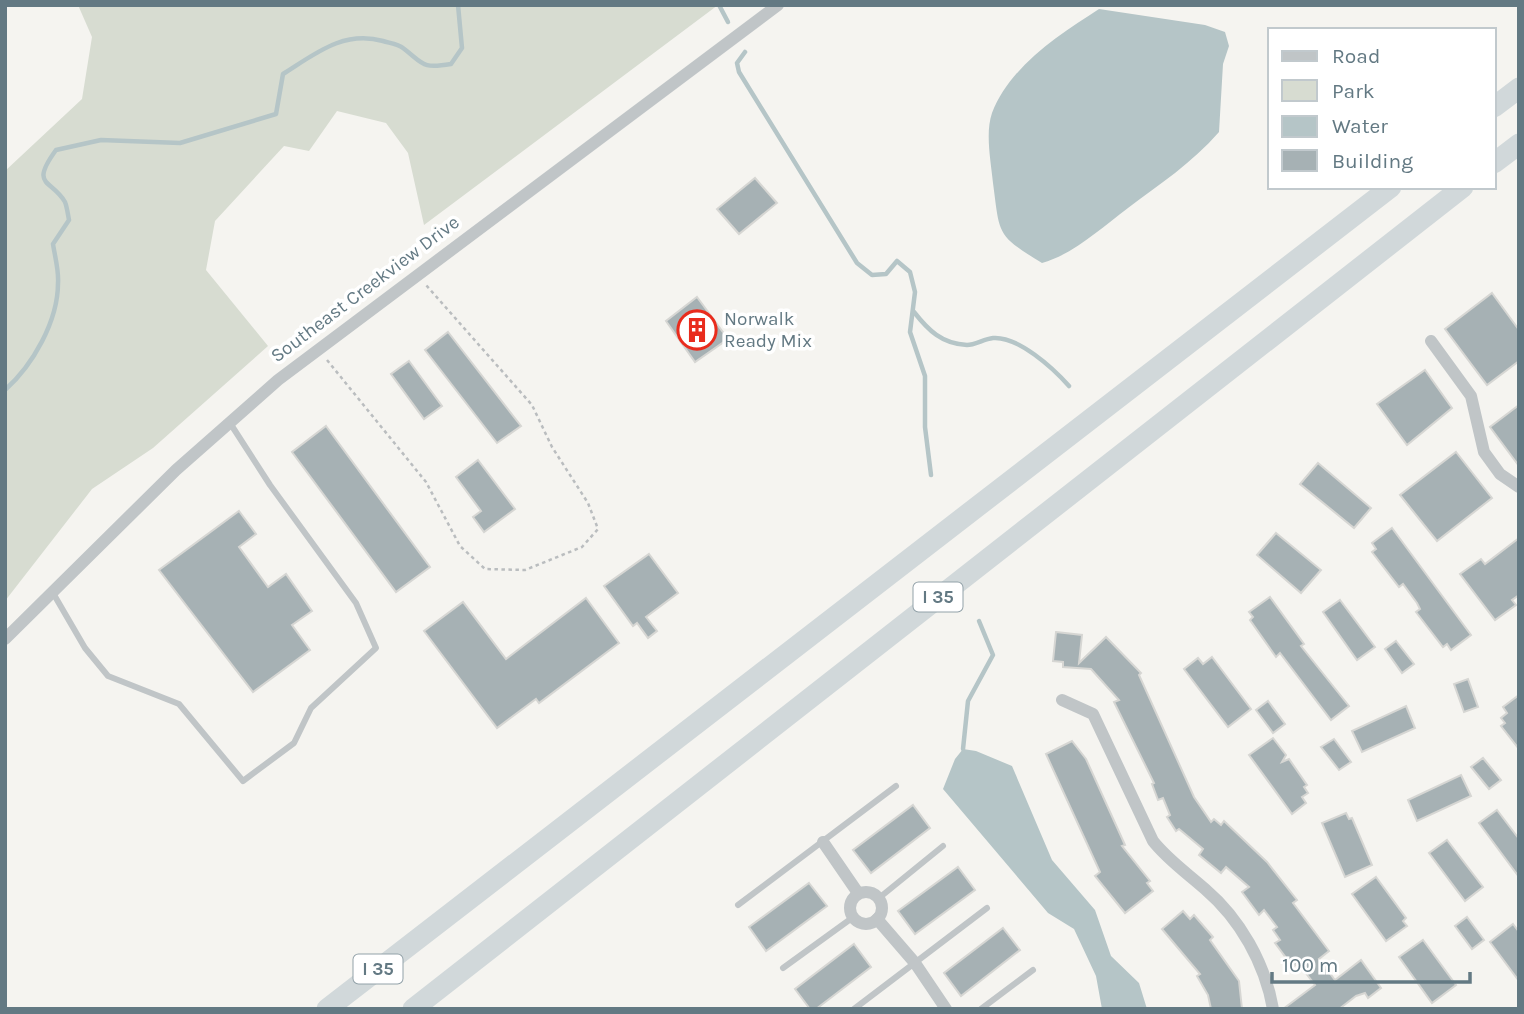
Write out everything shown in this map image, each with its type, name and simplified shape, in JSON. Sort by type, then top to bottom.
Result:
[{"type":"highway","points":[[1496,105],[1519,88]]},
{"type":"highway","points":[[1496,161],[1519,144]]},
{"type":"highway","name":"I 35","points":[[327,1009],[1388,189]]},
{"type":"highway","name":"I 35","points":[[413,1009],[1460,189]]},
{"type":"street","name":"Southeast Creekview Drive","points":[[5,639],[176,470],[278,380],[778,5]]},
{"type":"street","points":[[1431,341],[1471,396],[1484,452],[1500,474],[1519,487]]},
{"type":"street","points":[[1062,700],[1093,713],[1153,841],[1225,909],[1240,928],[1264,973],[1273,1009]]},
{"type":"street","points":[[823,842],[858,893]]},
{"type":"street","points":[[871,892],[879,898],[882,908],[877,919],[865,924],[852,918],[849,904],[858,893],[871,892]]},
{"type":"street","points":[[877,919],[915,963],[946,1009]]},
{"type":"lane","points":[[53,593],[85,648],[108,676],[179,704],[243,781],[294,743],[311,708],[376,648],[356,603],[270,485],[230,423]]},
{"type":"lane","points":[[738,905],[896,786]]},
{"type":"lane","points":[[879,898],[943,846]]},
{"type":"lane","points":[[854,1009],[987,908]]},
{"type":"lane","points":[[783,968],[852,918]]},
{"type":"lane","points":[[981,1009],[1033,970]]},
{"type":"path","points":[[318,349],[426,482],[460,546],[485,569],[525,570],[582,547],[598,529],[588,503],[552,447],[532,405],[416,275]]},
{"type":"green space","points":[[78,5],[718,5],[424,225],[408,153],[386,123],[337,111],[309,151],[284,146],[215,221],[206,270],[268,346],[153,448],[92,489],[5,601],[5,171],[82,99],[92,37]]},
{"type":"water","points":[[1099,9],[1205,25],[1225,32],[1229,46],[1223,64],[1219,132],[1187,163],[1087,240],[1042,263],[1008,239],[999,224],[990,157],[990,121],[1000,96],[1023,66],[1052,41]]},
{"type":"water","points":[[963,749],[976,751],[1012,766],[1052,860],[1095,910],[1111,956],[1139,983],[1147,1009],[1102,1009],[1096,976],[1074,929],[1048,913],[943,789],[955,759]]},
{"type":"building","points":[[755,178],[777,203],[739,234],[717,209]]},
{"type":"building","points":[[1492,293],[1519,330],[1519,361],[1487,385],[1445,329]]},
{"type":"building","name":"Norwalk Ready Mix","points":[[697,297],[728,339],[695,362],[666,321]]},
{"type":"building","points":[[448,332],[521,426],[497,443],[425,350]]},
{"type":"building","points":[[409,361],[442,406],[424,419],[391,374]]},
{"type":"building","points":[[1425,370],[1452,408],[1407,445],[1377,404]]},
{"type":"building","points":[[1519,405],[1519,466],[1490,427]]},
{"type":"building","points":[[326,426],[430,567],[396,592],[292,452]]},
{"type":"building","points":[[1456,452],[1492,498],[1437,541],[1400,495]]},
{"type":"building","points":[[478,460],[515,509],[484,532],[473,517],[481,511],[456,477]]},
{"type":"building","points":[[1318,463],[1371,508],[1354,528],[1300,484]]},
{"type":"building","points":[[239,511],[256,534],[239,547],[268,587],[286,574],[312,611],[292,625],[310,650],[253,692],[159,570]]},
{"type":"building","points":[[1392,528],[1471,635],[1451,650],[1447,644],[1443,647],[1416,612],[1420,609],[1403,584],[1399,587],[1372,552],[1376,549],[1372,543]]},
{"type":"building","points":[[1276,533],[1321,570],[1301,593],[1257,555]]},
{"type":"building","points":[[1519,538],[1519,595],[1512,600],[1516,605],[1495,620],[1460,574],[1481,559],[1485,564]]},
{"type":"building","points":[[649,554],[678,593],[646,617],[657,631],[648,638],[637,623],[633,626],[604,586]]},
{"type":"building","points":[[1270,597],[1304,644],[1301,646],[1349,706],[1331,720],[1280,653],[1276,657],[1250,620],[1253,617],[1249,612]]},
{"type":"building","points":[[586,598],[619,643],[539,703],[536,699],[497,728],[424,631],[463,602],[506,659]]},
{"type":"building","points":[[1340,600],[1375,647],[1357,660],[1323,612]]},
{"type":"building","points":[[1056,632],[1082,635],[1079,663],[1106,637],[1141,673],[1139,675],[1194,797],[1211,822],[1214,819],[1221,825],[1224,821],[1267,862],[1297,900],[1293,903],[1329,951],[1319,959],[1335,980],[1361,960],[1381,988],[1368,998],[1365,993],[1356,996],[1339,1009],[1283,1009],[1315,985],[1298,963],[1293,967],[1275,943],[1280,940],[1273,930],[1277,927],[1264,910],[1259,915],[1242,892],[1249,887],[1226,867],[1221,873],[1199,855],[1203,849],[1179,829],[1176,831],[1167,817],[1170,815],[1163,798],[1158,800],[1152,784],[1154,783],[1114,702],[1119,700],[1091,669],[1063,667],[1063,662],[1053,661]]},
{"type":"building","points":[[1396,641],[1414,664],[1402,673],[1385,649]]},
{"type":"building","points":[[1212,657],[1251,709],[1228,727],[1184,669],[1198,658],[1203,664]]},
{"type":"building","points":[[1468,679],[1478,707],[1464,712],[1454,684]]},
{"type":"building","points":[[1519,695],[1519,749],[1501,726],[1505,723],[1501,718],[1507,713],[1503,707]]},
{"type":"building","points":[[1268,701],[1285,724],[1273,733],[1256,710]]},
{"type":"building","points":[[1406,706],[1415,728],[1362,752],[1352,731]]},
{"type":"building","points":[[1273,738],[1286,755],[1282,762],[1289,759],[1307,785],[1304,787],[1308,793],[1302,797],[1306,803],[1292,814],[1249,755]]},
{"type":"building","points":[[1334,739],[1351,762],[1339,770],[1321,747]]},
{"type":"building","points":[[1072,741],[1086,759],[1125,845],[1122,846],[1150,881],[1147,883],[1153,891],[1125,913],[1095,876],[1100,872],[1046,754]]},
{"type":"building","points":[[1483,758],[1501,780],[1489,789],[1471,767]]},
{"type":"building","points":[[1461,775],[1471,796],[1417,821],[1408,800]]},
{"type":"building","points":[[913,805],[930,828],[871,873],[853,850]]},
{"type":"building","points":[[1497,810],[1519,839],[1519,877],[1479,823]]},
{"type":"building","points":[[1346,813],[1349,819],[1352,818],[1372,865],[1345,877],[1322,823]]},
{"type":"building","points":[[1447,840],[1483,887],[1465,901],[1429,853]]},
{"type":"building","points":[[958,867],[975,890],[915,934],[898,911]]},
{"type":"building","points":[[1376,877],[1406,918],[1403,921],[1407,926],[1386,941],[1352,894]]},
{"type":"building","points":[[809,883],[827,906],[766,951],[749,927]]},
{"type":"building","points":[[1183,911],[1190,919],[1194,915],[1213,937],[1210,940],[1239,981],[1242,1009],[1211,1009],[1208,995],[1197,976],[1200,974],[1162,929]]},
{"type":"building","points":[[1467,917],[1484,940],[1472,949],[1455,926]]},
{"type":"building","points":[[1513,924],[1519,932],[1519,981],[1490,942]]},
{"type":"building","points":[[1003,928],[1020,950],[961,996],[944,973]]},
{"type":"building","points":[[1423,940],[1456,985],[1432,1003],[1399,957]]},
{"type":"building","points":[[854,944],[871,967],[816,1009],[810,1009],[795,989]]},
{"type":"waterway","points":[[5,390],[34,355],[54,312],[58,274],[53,244],[69,220],[65,202],[44,177],[44,170],[56,150],[101,140],[180,143],[276,114],[283,74],[318,52],[342,41],[369,38],[401,47],[424,64],[451,64],[462,48],[458,5]]},
{"type":"waterway","points":[[719,5],[728,22]]},
{"type":"waterway","points":[[745,52],[737,63],[739,72],[857,263],[872,275],[886,274],[897,261],[910,272],[915,292],[910,332],[925,376],[925,427],[931,475]]},
{"type":"waterway","points":[[914,312],[930,330],[950,342],[970,345],[993,338],[1013,342],[1045,362],[1069,386]]},
{"type":"waterway","points":[[963,749],[968,701],[993,655],[979,621]]},
{"type":"place","name":"Norwalk Ready Mix","points":[[697,330]]}]
